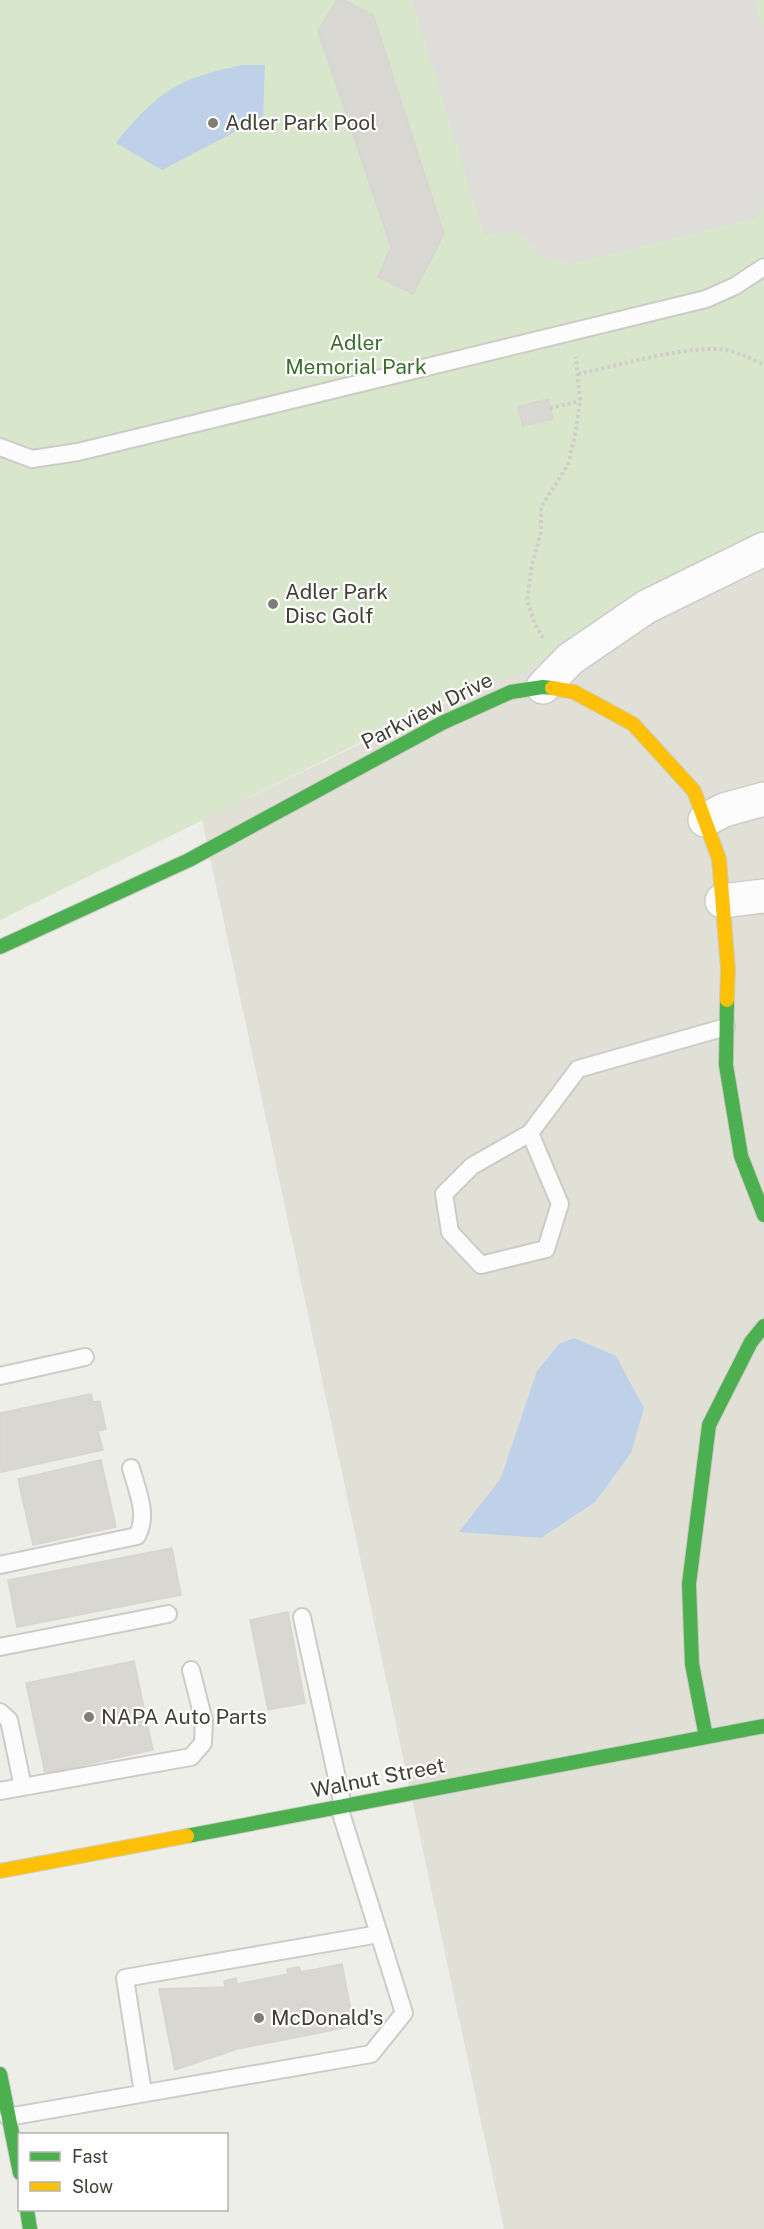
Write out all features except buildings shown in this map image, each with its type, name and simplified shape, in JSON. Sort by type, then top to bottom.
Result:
[{"type":"street","points":[[543,687],[570,659],[646,607],[764,549]]},
{"type":"street","name":"Parkview Drive","points":[[0,947],[189,860],[442,723],[511,692],[543,687],[574,692],[633,724],[694,791],[705,820],[719,859],[728,969],[726,1065],[741,1156],[764,1215]]},
{"type":"street","points":[[705,820],[724,810],[764,800]]},
{"type":"street","points":[[722,901],[764,896]]},
{"type":"street","points":[[706,1737],[692,1664],[689,1584],[709,1425],[751,1342],[764,1326]]},
{"type":"street","name":"Walnut Street","points":[[0,1871],[764,1726]]},
{"type":"street","points":[[0,2074],[18,2164]]},
{"type":"street","points":[[27,2211],[30,2229]]},
{"type":"lane","points":[[0,447],[32,459],[76,453],[706,299],[735,286],[764,267]]},
{"type":"lane","points":[[530,1133],[560,1204],[546,1249],[481,1265],[450,1232],[444,1194],[472,1166],[530,1133],[578,1069],[726,1027]]},
{"type":"lane","points":[[0,1376],[85,1357]]},
{"type":"lane","points":[[0,1565],[137,1536],[143,1525],[143,1511],[131,1468]]},
{"type":"lane","points":[[0,1647],[168,1614]]},
{"type":"lane","points":[[8,2116],[371,2054],[404,2013],[341,1806],[302,1617]]},
{"type":"lane","points":[[0,1791],[191,1757],[203,1743],[204,1721],[191,1670]]},
{"type":"lane","points":[[0,1712],[9,1720],[23,1787]]},
{"type":"lane","points":[[143,2093],[125,1978],[379,1934]]},
{"type":"path","points":[[575,349],[578,374],[712,348],[738,353],[764,365]]},
{"type":"path","points":[[550,408],[580,401]]},
{"type":"shaded area","points":[[412,0],[755,0],[764,31],[764,203],[757,218],[570,264],[541,257],[517,231],[484,235]]},
{"type":"shaded area","points":[[764,537],[764,2229],[504,2229],[202,820],[646,607]]},
{"type":"green space","name":"Adler Memorial Park","points":[[0,0],[764,0],[764,537],[571,650],[424,711],[0,920]]},
{"type":"water","name":"Adler Park Pool","points":[[243,65],[265,65],[263,117],[162,170],[116,143],[144,111],[170,90],[201,76]]},
{"type":"water","points":[[574,1338],[616,1356],[644,1408],[631,1453],[595,1502],[541,1538],[459,1532],[501,1478],[537,1371],[559,1344]]},
{"type":"traffic: fast","points":[[0,947],[189,860],[442,723],[511,692],[543,687],[552,688]]},
{"type":"traffic: fast","points":[[727,1000],[726,1065],[741,1156],[764,1215]]},
{"type":"traffic: fast","points":[[706,1737],[692,1664],[689,1584],[709,1425],[751,1342],[764,1326]]},
{"type":"traffic: fast","points":[[187,1836],[764,1726]]},
{"type":"traffic: fast","points":[[0,2074],[18,2163]]},
{"type":"traffic: fast","points":[[27,2211],[30,2229]]},
{"type":"traffic: slow","points":[[552,688],[574,692],[633,724],[694,791],[719,859],[728,969],[727,1000]]},
{"type":"traffic: slow","points":[[0,1871],[187,1836]]},
{"type":"place","name":"Adler Park Pool","points":[[213,123]]},
{"type":"place","name":"Adler Park Disc Golf","points":[[273,604]]},
{"type":"place","name":"NAPA Auto Parts","points":[[89,1717]]},
{"type":"place","name":"McDonald's","points":[[259,2018]]}]
